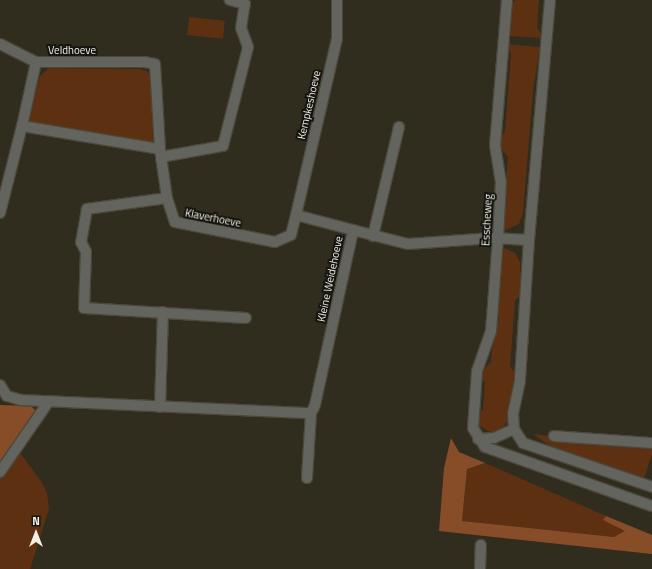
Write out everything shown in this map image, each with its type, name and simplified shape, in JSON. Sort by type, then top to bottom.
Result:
[{"type":"street","points":[[22,126],[160,153],[223,146],[248,48],[241,28],[245,4],[230,0]]},
{"type":"street","name":"Kempkeshoeve","points":[[296,215],[337,39],[337,0]]},
{"type":"street","name":"Esscheweg","points":[[478,439],[473,428],[476,371],[491,331],[498,238],[501,181],[495,145],[507,0]]},
{"type":"street","points":[[550,0],[529,240],[520,381],[513,414],[514,429],[523,443],[652,487]]},
{"type":"street","points":[[0,44],[36,62]]},
{"type":"street","name":"Veldhoeve","points":[[0,213],[22,126],[36,62],[145,62],[154,64],[160,153],[167,198]]},
{"type":"street","points":[[373,236],[398,127]]},
{"type":"street","points":[[167,198],[87,209],[81,242],[86,252],[84,308],[246,318]]},
{"type":"street","name":"Klaverhoeve","points":[[167,198],[175,222],[275,242],[291,235],[296,215]]},
{"type":"street","points":[[296,215],[353,230]]},
{"type":"street","name":"Kleine Weidehoeve","points":[[307,478],[310,413],[315,406],[353,230],[408,244],[498,238],[529,240]]},
{"type":"street","points":[[160,407],[163,312]]},
{"type":"street","points":[[0,385],[7,396],[21,400],[310,413]]},
{"type":"street","points":[[0,472],[49,401]]},
{"type":"street","points":[[478,439],[494,438],[514,429]]},
{"type":"street","points":[[554,436],[652,443]]},
{"type":"street","points":[[478,439],[485,447],[652,506]]},
{"type":"street","points":[[480,569],[481,545]]},
{"type":"shaded area","points":[[516,0],[539,0],[537,28],[541,33],[541,38],[508,36],[510,5]]},
{"type":"shaded area","points":[[189,17],[225,21],[223,39],[187,35]]},
{"type":"shaded area","points":[[506,44],[540,47],[533,90],[523,213],[519,224],[506,230],[502,225],[508,157],[498,145],[499,137],[505,132],[511,54]]},
{"type":"shaded area","points":[[49,68],[140,69],[148,72],[151,80],[153,144],[28,122],[40,76]]},
{"type":"shaded area","points":[[504,248],[515,253],[520,262],[521,295],[515,300],[510,366],[515,373],[507,421],[503,428],[492,433],[480,426],[477,415],[483,410],[485,382],[480,376],[480,372],[491,362],[500,252]]},
{"type":"shaded area","points":[[0,405],[31,406],[36,411],[0,464]]},
{"type":"shaded area","points":[[533,434],[551,436],[551,441],[652,449],[652,454],[644,478],[550,446]]},
{"type":"shaded area","points":[[451,438],[459,452],[485,463],[467,469],[462,521],[614,537],[625,531],[603,520],[606,516],[652,535],[652,554],[439,531],[444,468]]},
{"type":"shaded area","points":[[18,450],[41,481],[47,493],[49,509],[30,569],[0,569],[0,476]]},
{"type":"shaded area","points":[[485,463],[606,516],[603,520],[626,531],[614,537],[462,521],[467,469]]}]
